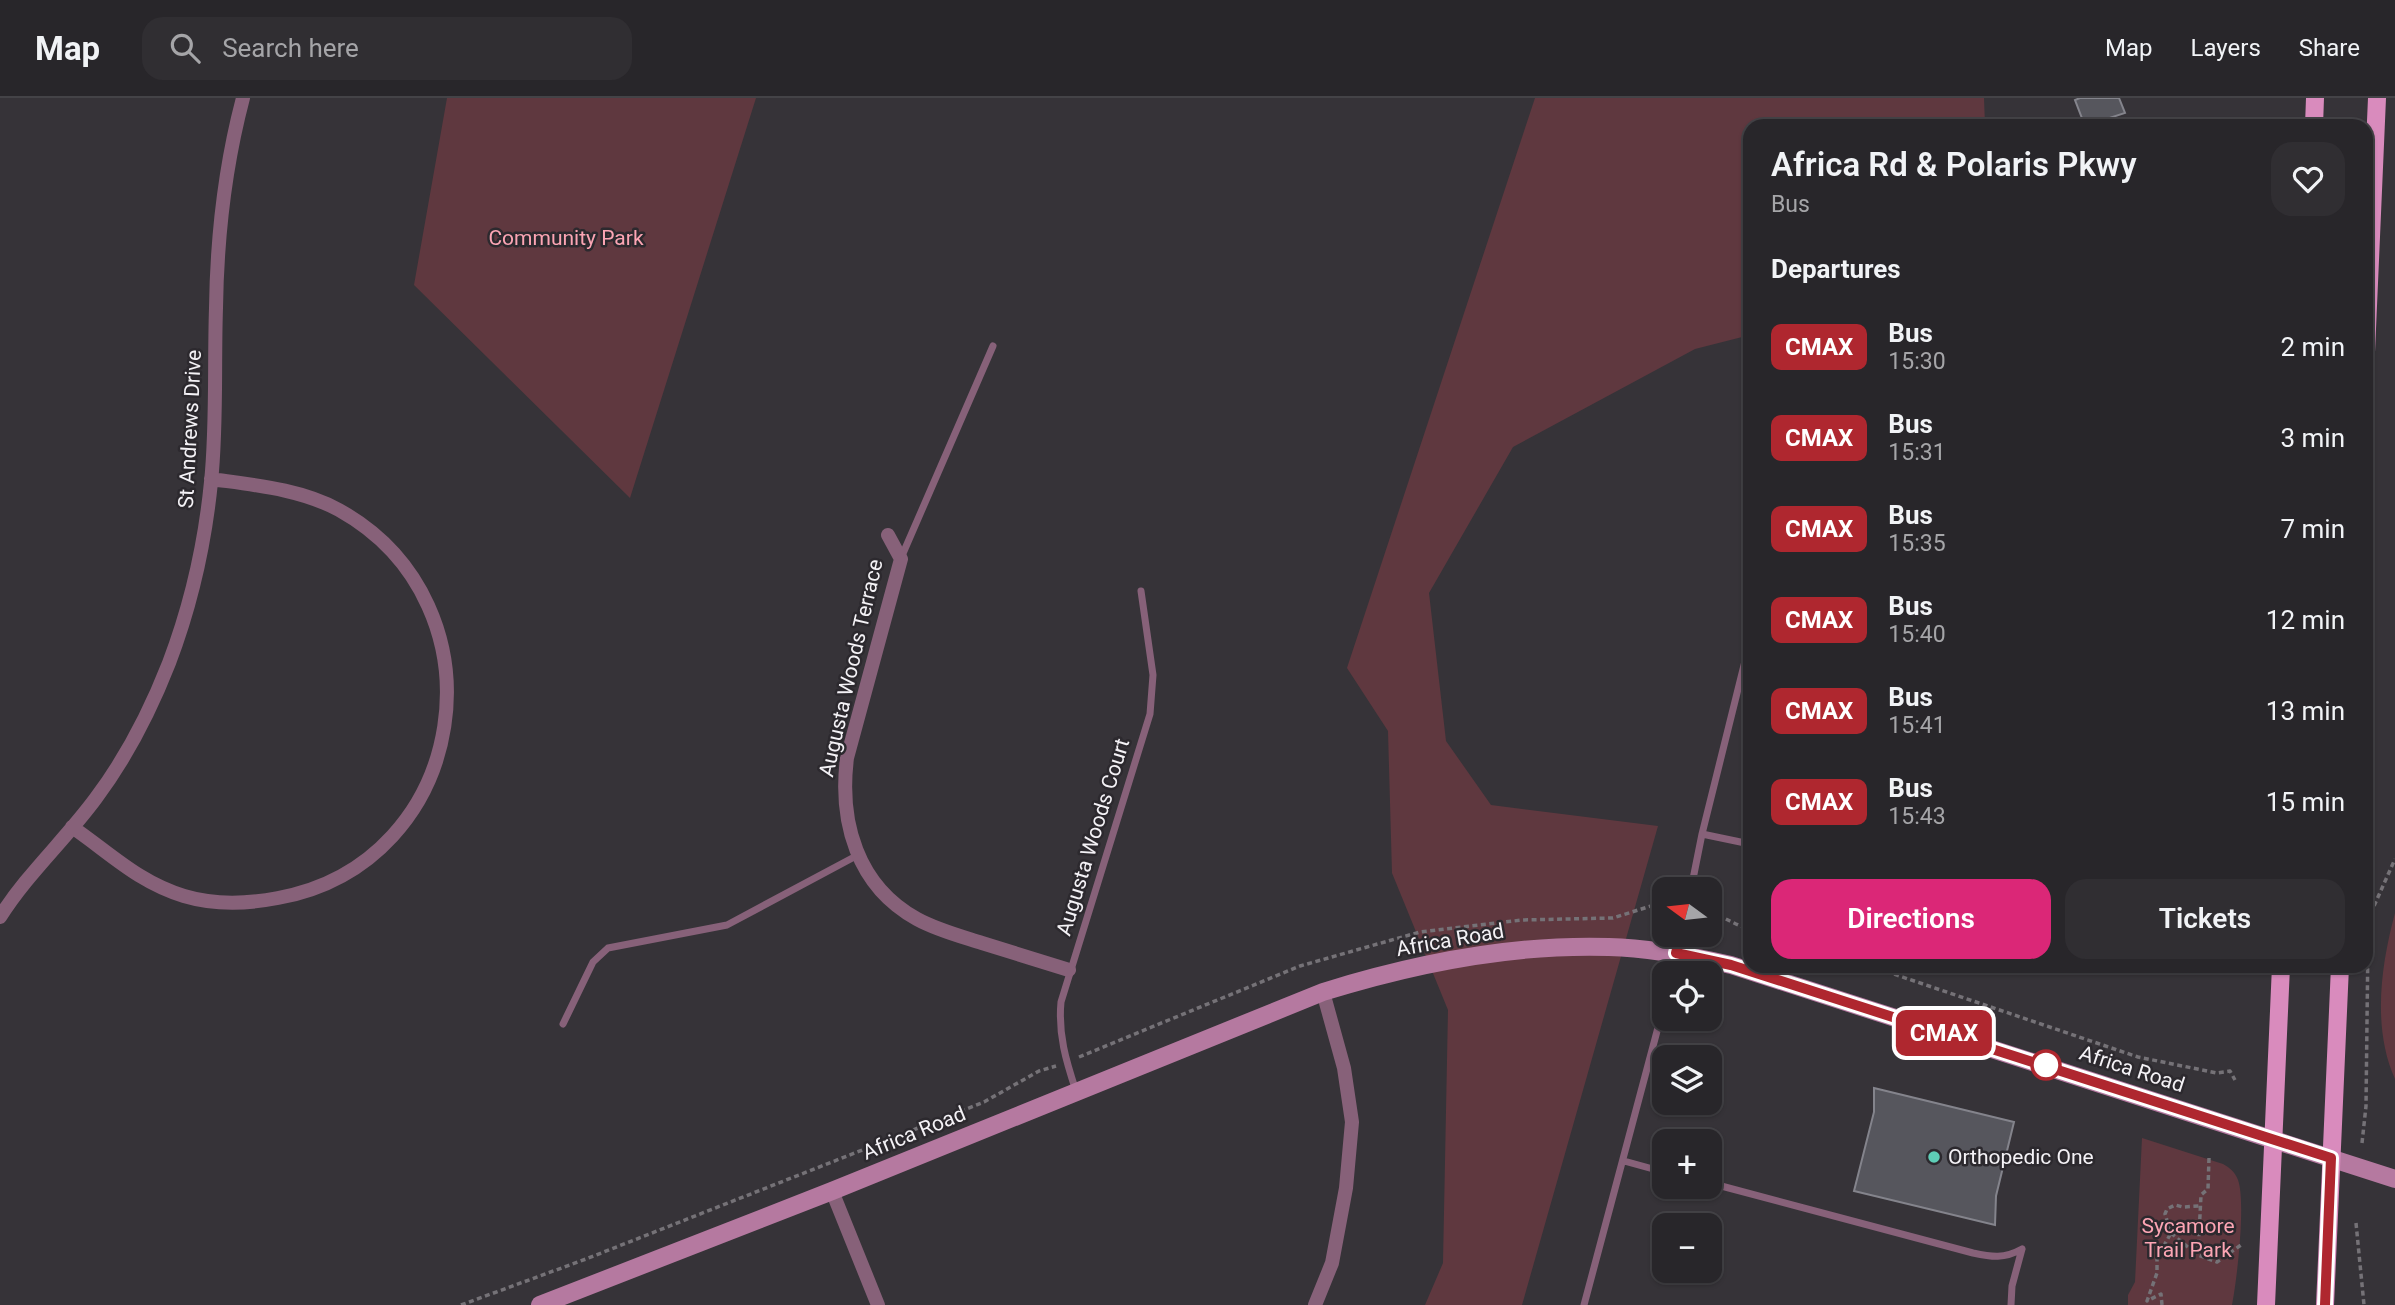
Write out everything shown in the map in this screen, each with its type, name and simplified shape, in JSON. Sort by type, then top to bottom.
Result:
[{"type":"main road","points":[[2314,119],[2315,98]]},
{"type":"main road","points":[[2373,190],[2377,98]]},
{"type":"main road","points":[[2266,1305],[2281,973]]},
{"type":"main road","points":[[2325,1305],[2340,973]]},
{"type":"street","name":"St Andrews Drive","points":[[0,917],[97,796],[125,754],[169,663],[195,578],[211,479],[221,217],[230,152],[243,98]]},
{"type":"street","points":[[72,827],[137,876],[182,895],[228,902],[255,902],[303,892],[335,879],[364,861],[406,820],[431,775],[442,743],[447,710],[447,672],[441,640],[430,609],[401,561],[366,527],[325,504],[268,487],[211,479]]},
{"type":"street","name":"Augusta Woods Terrace","points":[[888,535],[901,559],[847,758],[844,784],[845,810],[850,835],[858,855],[873,881],[892,901],[915,918],[939,929],[1069,970]]},
{"type":"street","name":"Africa Road","points":[[540,1305],[832,1191],[1324,992],[1371,977],[1505,952],[1600,947],[1676,953],[1743,969]]},
{"type":"street","name":"Africa Road","points":[[1756,973],[2395,1179]]},
{"type":"street","points":[[1315,1305],[1332,1263],[1346,1188],[1352,1122],[1344,1068],[1324,992]]},
{"type":"street","points":[[832,1191],[878,1305]]},
{"type":"lane","points":[[901,559],[993,346]]},
{"type":"lane","name":"Augusta Woods Court","points":[[1076,1092],[1066,1062],[1059,1021],[1061,1002],[1150,714],[1153,675],[1141,591]]},
{"type":"lane","points":[[1693,877],[1743,671]]},
{"type":"lane","points":[[1702,834],[1743,843]]},
{"type":"lane","points":[[563,1024],[593,962],[608,948],[727,925],[858,855]]},
{"type":"lane","points":[[1674,961],[1678,947]]},
{"type":"lane","points":[[1584,1305],[1657,1031]]},
{"type":"lane","points":[[1624,1161],[1652,1168]]},
{"type":"lane","points":[[1722,1186],[1985,1256],[1997,1258],[2022,1249],[2012,1286],[2011,1305]]},
{"type":"path","points":[[2373,911],[2395,859]]},
{"type":"path","points":[[1722,916],[1743,927]]},
{"type":"path","points":[[1890,973],[2138,1058],[2217,1073],[2231,1071],[2235,1080]]},
{"type":"path","points":[[2362,1143],[2366,1106],[2368,973]]},
{"type":"path","points":[[2197,1255],[2199,1206],[2201,1195],[2208,1189],[2209,1158]]},
{"type":"path","points":[[2199,1206],[2170,1205],[2165,1214],[2171,1233],[2187,1248],[2197,1255],[2217,1262],[2241,1245]]},
{"type":"path","points":[[2356,1223],[2364,1305]]},
{"type":"path","points":[[2162,1305],[2161,1294],[2147,1301],[2157,1273],[2157,1258],[2171,1233]]},
{"type":"path","points":[[461,1305],[586,1259]]},
{"type":"green space","name":"Community Park","points":[[447,98],[756,98],[630,498],[414,285]]},
{"type":"green space","points":[[1535,98],[1984,98],[1985,119],[1743,119],[1743,337],[1695,349],[1513,447],[1429,593],[1446,741],[1491,805],[1658,826],[1522,1305],[1425,1305],[1443,1263],[1448,1010],[1392,873],[1388,731],[1347,668]]},
{"type":"green space","points":[[2395,913],[2395,1079],[2383,1039],[2381,996]]},
{"type":"green space","name":"Sycamore Trail Park","points":[[2142,1138],[2223,1164],[2237,1177],[2241,1223],[2232,1305],[2128,1305],[2128,1295],[2135,1282]]},
{"type":"building","points":[[2119,98],[2125,113],[2107,119],[2082,119],[2075,100]]},
{"type":"building","name":"Orthopedic One","points":[[1874,1088],[2014,1122],[1996,1196],[1995,1225],[1854,1191],[1874,1112]]},
{"type":"bus line","name":"CMAX","points":[[1678,947],[1676,953],[1743,969]]},
{"type":"bus line","name":"CMAX","points":[[1756,973],[2331,1158],[2325,1305]]},
{"type":"place","name":"Orthopedic One","points":[[1934,1157]]}]
